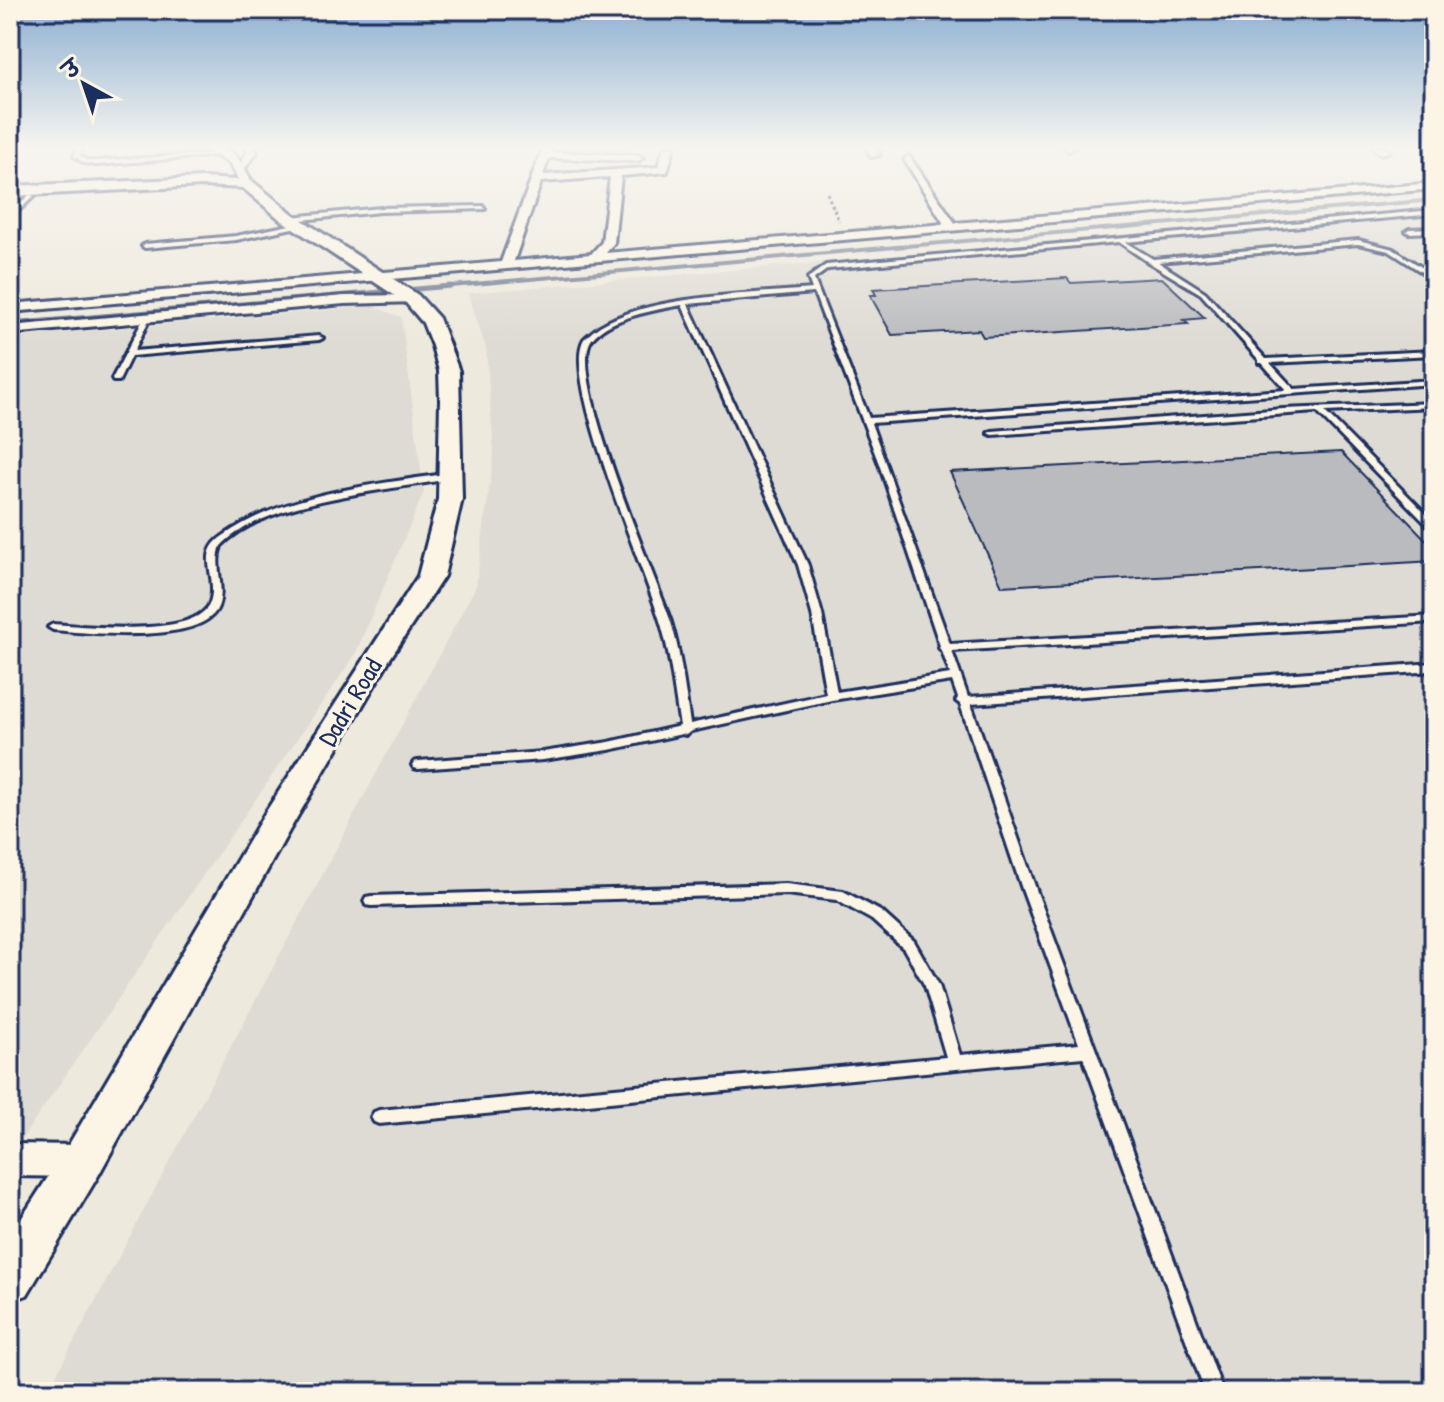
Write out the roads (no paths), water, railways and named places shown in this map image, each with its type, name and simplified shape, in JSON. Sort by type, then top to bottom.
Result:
[{"type":"main road","points":[[266,212],[293,221]]},
{"type":"main road","name":"Dadri Road","points":[[10,1278],[83,1161],[277,822],[378,655],[431,576],[450,499],[449,371],[432,322],[393,286],[285,212]]},
{"type":"street","points":[[506,267],[525,212]]},
{"type":"street","points":[[593,260],[602,254],[608,243],[612,212]]},
{"type":"street","points":[[942,212],[952,228]]},
{"type":"street","points":[[10,308],[393,286],[506,267],[1131,212]]},
{"type":"street","points":[[10,330],[344,300],[393,286]]},
{"type":"street","points":[[10,1160],[83,1161]]},
{"type":"lane","points":[[145,246],[236,238],[293,221],[361,212]]},
{"type":"lane","points":[[1214,1392],[962,701],[866,421],[811,278],[826,267],[1430,212]]},
{"type":"lane","points":[[1409,231],[1434,230]]},
{"type":"lane","points":[[1122,242],[1203,293],[1292,392]]},
{"type":"lane","points":[[1150,261],[1358,242],[1391,250],[1434,278]]},
{"type":"lane","points":[[686,731],[667,626],[593,415],[581,357],[586,341],[620,318],[647,309],[816,291]]},
{"type":"lane","points":[[684,303],[803,565],[817,614],[832,696]]},
{"type":"lane","points":[[116,379],[147,318]]},
{"type":"lane","points":[[128,354],[319,338]]},
{"type":"lane","points":[[1262,361],[1434,353]]},
{"type":"lane","points":[[866,421],[1434,382]]},
{"type":"lane","points":[[992,433],[1434,405]]},
{"type":"lane","points":[[1319,410],[1434,527]]},
{"type":"lane","points":[[53,627],[149,631],[199,622],[214,608],[217,595],[213,558],[218,543],[235,530],[282,511],[335,496],[450,476]]},
{"type":"lane","points":[[944,648],[1434,619]]},
{"type":"lane","points":[[962,701],[1434,667]]},
{"type":"lane","points":[[418,765],[543,756],[686,731],[832,696],[954,677]]},
{"type":"lane","points":[[371,901],[786,889],[838,895],[877,916],[909,945],[932,985],[955,1063]]},
{"type":"lane","points":[[379,1117],[1089,1050]]},
{"type":"waterway","points":[[442,287],[1292,212]]},
{"type":"waterway","points":[[442,287],[451,286]]},
{"type":"waterway","points":[[10,324],[442,287]]},
{"type":"waterway","points":[[428,288],[442,287]]}]
